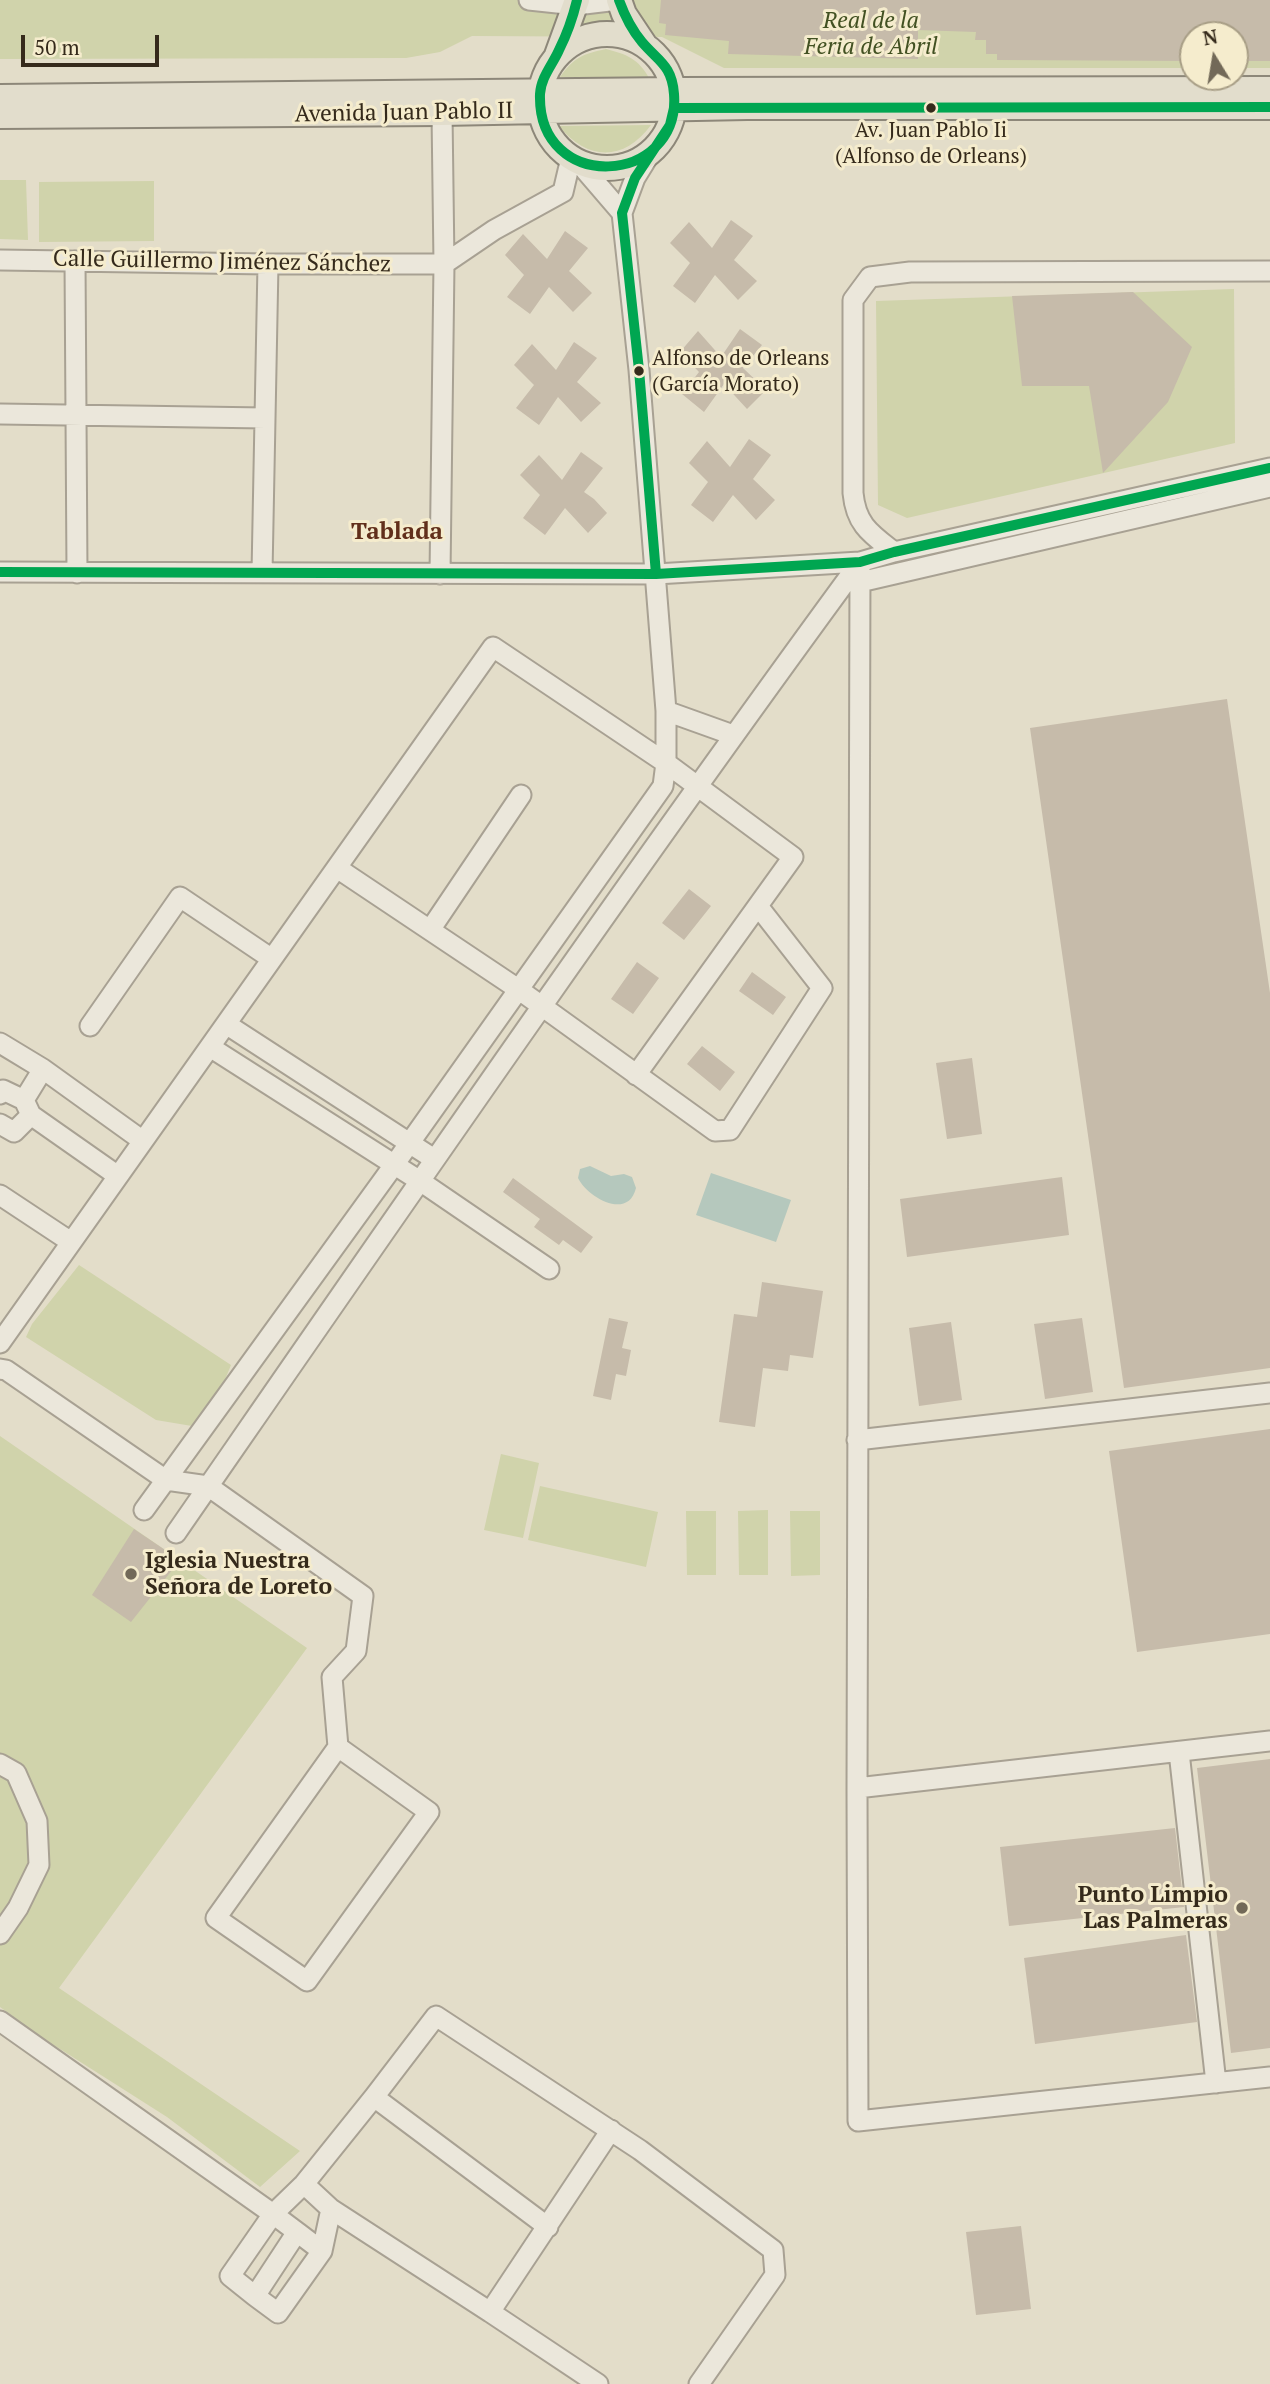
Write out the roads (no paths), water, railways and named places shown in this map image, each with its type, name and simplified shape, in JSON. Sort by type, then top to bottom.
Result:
[{"type":"main road","points":[[577,2],[557,55],[545,72],[540,102],[547,132],[560,150],[575,160],[597,168],[617,168],[635,162],[651,152],[662,139],[670,125],[674,99],[668,72],[658,56],[644,44],[618,0]]},
{"type":"main road","points":[[557,55],[576,41],[598,34],[622,35],[644,44]]},
{"type":"main road","name":"Avenida Juan Pablo II","points":[[0,97],[540,102],[1270,89]]},
{"type":"main road","name":"Avenida Juan Pablo II","points":[[674,99],[1270,107]]},
{"type":"main road","name":"Avenida Juan Pablo II","points":[[0,116],[442,113],[540,102]]},
{"type":"street","points":[[529,0],[618,0]]},
{"type":"street","points":[[440,574],[444,264],[442,113]]},
{"type":"street","points":[[144,1510],[394,1165],[663,786],[666,711],[639,370],[622,213],[635,178],[651,152]]},
{"type":"street","points":[[444,264],[494,230],[563,192],[575,160],[622,213]]},
{"type":"street","name":"Calle Guillermo Jiménez Sánchez","points":[[0,260],[444,264]]},
{"type":"street","points":[[75,261],[77,573]]},
{"type":"street","points":[[262,573],[268,264]]},
{"type":"street","points":[[894,552],[870,533],[855,512],[853,494],[853,300],[870,277],[910,272],[1270,271]]},
{"type":"street","points":[[0,414],[265,418]]},
{"type":"street","points":[[176,1533],[434,1159],[733,735],[860,572],[894,552],[1270,468]]},
{"type":"street","points":[[0,572],[860,572],[1270,487]]},
{"type":"street","points":[[860,572],[858,2121],[1270,2077]]},
{"type":"street","points":[[0,1343],[493,647],[666,763],[793,857],[636,1074]]},
{"type":"street","points":[[666,711],[733,735]]},
{"type":"street","points":[[430,930],[521,795]]},
{"type":"street","points":[[337,867],[518,989],[715,1131],[730,1130],[822,988],[758,906]]},
{"type":"street","points":[[90,1026],[180,897],[272,959]]},
{"type":"street","points":[[226,1024],[434,1159]]},
{"type":"street","points":[[0,1043],[43,1069],[143,1141]]},
{"type":"street","points":[[210,1046],[549,1269]]},
{"type":"street","points":[[0,1124],[13,1132],[28,1107],[43,1069]]},
{"type":"street","points":[[0,1094],[2,1090],[28,1107],[118,1176]]},
{"type":"street","points":[[0,1195],[71,1242]]},
{"type":"street","points":[[0,1369],[6,1370],[166,1480],[208,1486],[363,1596],[356,1651],[332,1677],[338,1747],[216,1918],[307,1981],[429,1812],[338,1747]]},
{"type":"street","points":[[857,1440],[1270,1393]]},
{"type":"street","points":[[857,1788],[1270,1741]]},
{"type":"street","points":[[1179,1752],[1216,2083]]},
{"type":"street","points":[[0,1764],[16,1773],[37,1821],[39,1865],[18,1908],[0,1934]]},
{"type":"street","points":[[331,2208],[322,2251],[278,2313],[230,2276],[273,2214],[304,2184],[436,2016],[640,2150],[773,2250],[775,2275],[699,2384]]},
{"type":"street","points":[[0,2021],[322,2251]]},
{"type":"street","points":[[374,2097],[548,2227]]},
{"type":"street","points":[[491,2312],[611,2130]]},
{"type":"street","points":[[304,2184],[331,2208],[598,2384]]},
{"type":"street","points":[[255,2295],[297,2232]]},
{"type":"place","name":"Av. Juan Pablo Ii (Alfonso de Orleans)","points":[[931,108]]},
{"type":"place","name":"Alfonso de Orleans (García Morato)","points":[[639,371]]},
{"type":"place","name":"Iglesia Nuestra Señora de Loreto","points":[[131,1574]]},
{"type":"place","name":"Punto Limpio Las Palmeras","points":[[1242,1908]]},
{"type":"district","name":"Tablada","points":[[397,532]]},
{"type":"park label","name":"Real de la Feria de Abril","points":[[871,34]]}]
